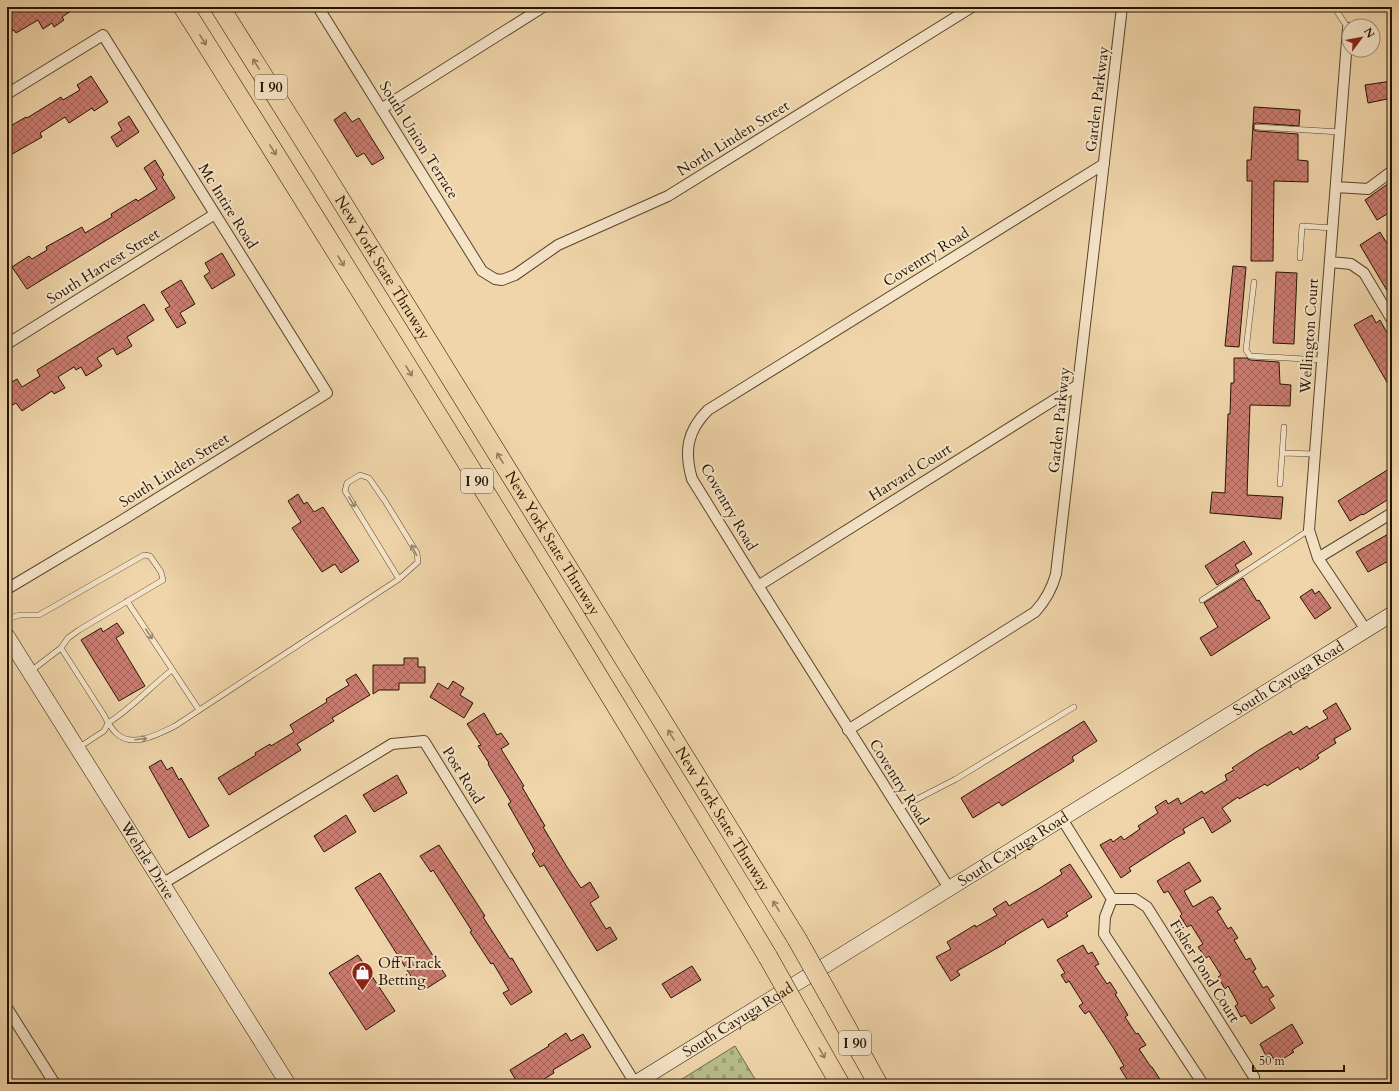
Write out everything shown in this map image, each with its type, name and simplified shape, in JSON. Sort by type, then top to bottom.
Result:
[{"type":"highway","name":"New York State Thruway","points":[[183,7],[624,719],[768,957],[840,1084]]},
{"type":"highway","name":"New York State Thruway","points":[[220,7],[326,174],[797,939],[878,1084]]},
{"type":"street","name":"South Union Terrace","points":[[318,7],[482,271],[495,279],[502,280]]},
{"type":"street","points":[[381,108],[543,7]]},
{"type":"street","name":"North Linden Street","points":[[502,280],[514,275],[558,244],[668,196],[972,7]]},
{"type":"street","name":"Garden Parkway","points":[[848,730],[1035,612],[1045,600],[1052,588],[1056,574],[1122,7]]},
{"type":"street","name":"Mc Intire Road","points":[[7,94],[103,35],[310,364]]},
{"type":"street","name":"Wellington Court","points":[[1346,58],[1309,530],[1318,558],[1366,630]]},
{"type":"street","name":"Coventry Road","points":[[949,888],[848,730],[692,479],[688,465],[690,439],[694,428],[708,410],[1104,164]]},
{"type":"street","points":[[1336,187],[1368,189],[1392,171]]},
{"type":"street","name":"South Harvest Street","points":[[7,344],[215,214]]},
{"type":"street","points":[[1330,262],[1351,264],[1364,273],[1392,320]]},
{"type":"street","name":"South Linden Street","points":[[7,589],[122,521],[327,392],[310,364]]},
{"type":"street","name":"Harvard Court","points":[[758,586],[1078,385]]},
{"type":"street","points":[[1318,558],[1392,513]]},
{"type":"street","name":"South Cayuga Road","points":[[634,1084],[1392,614]]},
{"type":"street","name":"Wehrle Drive","points":[[7,636],[288,1084]]},
{"type":"street","name":"Post Road","points":[[162,884],[392,744],[424,741],[634,1084]]},
{"type":"street","points":[[1062,819],[1112,899],[1105,917],[1104,934],[1203,1084]]},
{"type":"street","name":"Fisher Pond Court","points":[[1112,899],[1135,899],[1147,907],[1254,1077],[1255,1084]]},
{"type":"street","points":[[7,1008],[55,1084]]},
{"type":"lane","points":[[1334,7],[1341,18]]},
{"type":"lane","points":[[1257,127],[1340,132]]},
{"type":"lane","points":[[1300,258],[1302,226],[1333,228]]},
{"type":"lane","points":[[1254,282],[1246,350],[1250,356],[1322,360]]},
{"type":"lane","points":[[1280,484],[1284,427]]},
{"type":"lane","points":[[1282,453],[1315,454]]},
{"type":"lane","points":[[62,648],[108,723],[117,734],[132,740],[152,738],[175,726],[399,579],[418,562],[416,553],[385,501],[369,478],[360,475],[347,484],[345,491],[399,579]]},
{"type":"lane","points":[[1202,600],[1309,530]]},
{"type":"lane","points":[[7,620],[20,615],[39,615],[144,555],[150,556],[161,572],[163,580],[79,630],[68,638],[62,648],[30,672]]},
{"type":"lane","points":[[127,601],[199,710]]},
{"type":"lane","points":[[77,748],[104,731],[108,723],[124,713],[172,670]]},
{"type":"lane","points":[[898,809],[956,779],[1074,707]]},
{"type":"green space","points":[[735,1046],[758,1084],[674,1084]]},
{"type":"building","points":[[18,7],[77,7],[62,17],[64,20],[54,27],[52,23],[43,29],[38,20],[16,33],[14,30],[7,34],[7,13]]},
{"type":"building","points":[[91,76],[108,102],[94,111],[92,108],[69,123],[65,117],[40,133],[42,137],[7,157],[7,128],[26,117],[27,118],[61,97],[63,100],[80,90],[77,85]]},
{"type":"building","points":[[1392,81],[1392,98],[1368,103],[1365,85]]},
{"type":"building","points":[[1254,107],[1300,110],[1299,126],[1257,123],[1254,124],[1253,127],[1254,130],[1257,131],[1298,134],[1298,160],[1308,161],[1308,182],[1274,181],[1273,261],[1251,261],[1252,181],[1247,181],[1247,160],[1251,160]]},
{"type":"building","points":[[345,112],[352,122],[359,118],[384,158],[372,165],[364,153],[357,157],[334,120]]},
{"type":"building","points":[[129,116],[139,132],[117,147],[111,137],[122,130],[118,123]]},
{"type":"building","points":[[155,160],[164,175],[162,177],[175,198],[27,289],[12,267],[29,256],[32,259],[47,250],[46,247],[82,227],[85,233],[112,217],[111,214],[136,199],[138,201],[157,189],[144,168]]},
{"type":"building","points":[[1392,181],[1392,211],[1377,220],[1365,200]]},
{"type":"building","points":[[1380,232],[1392,252],[1392,299],[1360,245]]},
{"type":"building","points":[[222,253],[235,275],[212,289],[204,276],[210,272],[205,263]]},
{"type":"building","points":[[1233,266],[1246,267],[1239,347],[1225,346]]},
{"type":"building","points":[[1276,272],[1297,273],[1294,344],[1273,343]]},
{"type":"building","points":[[181,280],[195,304],[180,313],[186,323],[177,328],[165,309],[170,306],[161,292]]},
{"type":"building","points":[[144,304],[154,320],[127,337],[132,346],[117,355],[113,348],[97,358],[102,366],[86,376],[81,367],[76,370],[74,367],[58,377],[65,388],[54,394],[52,391],[22,411],[16,403],[7,408],[7,385],[17,379],[22,387],[40,376],[37,370]]},
{"type":"building","points":[[1372,315],[1376,323],[1380,320],[1392,342],[1392,391],[1354,325]]},
{"type":"building","points":[[1234,358],[1279,362],[1280,384],[1291,385],[1290,406],[1250,405],[1247,495],[1283,497],[1281,519],[1210,513],[1212,492],[1225,493],[1228,414],[1230,414],[1231,383],[1234,383]]},
{"type":"building","points":[[1392,467],[1392,497],[1363,515],[1362,514],[1350,521],[1338,501]]},
{"type":"building","points":[[298,494],[304,504],[307,502],[314,512],[323,507],[359,561],[341,573],[335,564],[322,572],[292,528],[301,522],[288,501]]},
{"type":"building","points":[[1392,532],[1392,559],[1368,572],[1356,552]]},
{"type":"building","points":[[1244,541],[1252,554],[1235,565],[1239,571],[1217,585],[1205,566]]},
{"type":"building","points":[[1243,578],[1257,601],[1259,600],[1270,618],[1211,656],[1200,638],[1218,627],[1204,603]]},
{"type":"building","points":[[1312,589],[1315,594],[1319,591],[1331,608],[1315,619],[1300,597]]},
{"type":"building","points":[[117,623],[124,633],[116,638],[145,686],[119,701],[81,640],[101,628],[103,632]]},
{"type":"building","points":[[404,658],[418,658],[418,667],[425,667],[425,683],[399,683],[399,690],[379,690],[373,694],[373,665],[404,665]]},
{"type":"building","points":[[356,674],[370,695],[332,718],[334,721],[297,744],[301,750],[229,795],[218,778],[256,755],[255,753],[270,744],[271,746],[294,732],[290,725],[327,702],[326,699],[349,685],[346,680]]},
{"type":"building","points":[[453,681],[464,688],[460,695],[473,703],[464,718],[430,697],[438,683],[448,689]]},
{"type":"building","points":[[1336,703],[1351,729],[1334,739],[1336,743],[1317,755],[1319,758],[1300,770],[1298,767],[1267,786],[1265,784],[1239,799],[1238,797],[1222,808],[1231,821],[1212,833],[1203,817],[1183,829],[1185,833],[1129,868],[1131,871],[1121,878],[1100,845],[1111,839],[1113,842],[1121,836],[1124,840],[1140,829],[1138,826],[1158,813],[1155,807],[1166,800],[1168,804],[1178,798],[1181,804],[1202,791],[1204,794],[1227,780],[1225,775],[1234,770],[1232,768],[1259,750],[1291,731],[1293,735],[1307,726],[1309,729],[1328,718],[1323,711]]},
{"type":"building","points":[[484,713],[497,735],[501,733],[509,744],[501,749],[524,786],[522,787],[545,826],[543,827],[567,867],[581,888],[590,882],[599,897],[590,903],[606,929],[610,927],[617,939],[597,951],[544,865],[540,867],[532,854],[535,851],[508,804],[511,802],[478,746],[481,745],[467,724]]},
{"type":"building","points":[[1084,721],[1097,741],[1072,757],[1074,761],[1002,806],[999,802],[973,818],[961,798]]},
{"type":"building","points":[[161,760],[167,770],[172,767],[179,780],[181,778],[209,826],[189,838],[149,767]]},
{"type":"building","points":[[397,775],[407,793],[374,812],[363,795]]},
{"type":"building","points":[[346,815],[356,832],[324,852],[314,836]]},
{"type":"building","points":[[439,845],[485,916],[483,917],[510,959],[512,958],[532,992],[511,1005],[503,993],[509,990],[493,963],[491,964],[470,932],[472,931],[433,870],[431,872],[420,856]]},
{"type":"building","points":[[1189,862],[1201,881],[1184,891],[1193,907],[1210,897],[1213,897],[1221,909],[1217,911],[1228,929],[1231,927],[1238,938],[1234,940],[1246,960],[1250,958],[1256,969],[1253,971],[1263,988],[1267,986],[1274,996],[1269,999],[1275,1008],[1251,1024],[1245,1015],[1241,1017],[1235,1006],[1238,1004],[1228,986],[1225,989],[1218,977],[1221,975],[1209,956],[1206,958],[1198,947],[1203,944],[1191,925],[1187,927],[1180,916],[1182,914],[1168,891],[1164,893],[1157,881]]},
{"type":"building","points":[[1070,864],[1092,897],[1066,913],[1068,916],[1048,928],[1043,919],[1005,942],[1006,943],[957,971],[960,975],[951,981],[936,957],[951,949],[947,942],[975,925],[976,927],[997,915],[993,909],[1006,901],[1009,906],[1040,888],[1062,874],[1060,870]]},
{"type":"building","points":[[380,873],[446,976],[421,992],[355,888]]},
{"type":"building","points":[[1083,945],[1088,954],[1092,952],[1099,964],[1095,966],[1107,984],[1110,982],[1117,993],[1115,994],[1128,1015],[1125,1017],[1136,1034],[1138,1033],[1146,1045],[1139,1049],[1163,1084],[1130,1084],[1120,1068],[1124,1066],[1114,1049],[1089,1011],[1085,1014],[1079,1006],[1083,1003],[1069,981],[1066,983],[1061,975],[1065,973],[1057,960]]},
{"type":"building","name":"Off Track Betting","points":[[358,955],[395,1011],[366,1030],[329,973]]},
{"type":"building","points":[[692,966],[701,980],[671,998],[662,984]]},
{"type":"building","points":[[1292,1024],[1303,1043],[1292,1050],[1294,1052],[1276,1063],[1270,1053],[1266,1056],[1260,1044]]},
{"type":"building","points":[[566,1033],[571,1041],[583,1034],[591,1047],[553,1070],[554,1073],[536,1084],[518,1084],[510,1070],[549,1046],[548,1045]]},
{"type":"place","name":"Off Track Betting","points":[[362,992]]}]
